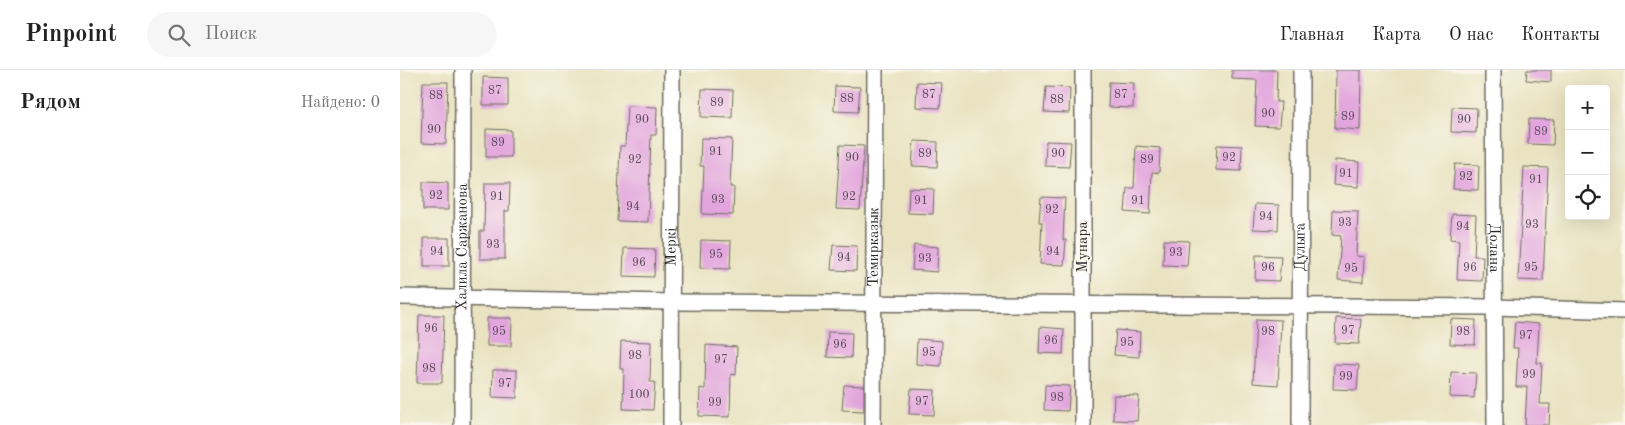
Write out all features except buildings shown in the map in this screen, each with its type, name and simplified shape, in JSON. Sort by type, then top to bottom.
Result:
[{"type":"street","name":"Халила Саржанова","points":[[462,425],[464,70]]},
{"type":"street","name":"Меркі","points":[[671,425],[672,70]]},
{"type":"street","name":"Темирказык","points":[[873,425],[875,70]]},
{"type":"street","name":"Мунара","points":[[1083,70],[1083,425]]},
{"type":"street","name":"Дулыга","points":[[1300,425],[1301,70]]},
{"type":"street","name":"Долана","points":[[1493,70],[1495,425]]},
{"type":"street","points":[[400,297],[672,302],[1494,306],[1625,311]]}]
